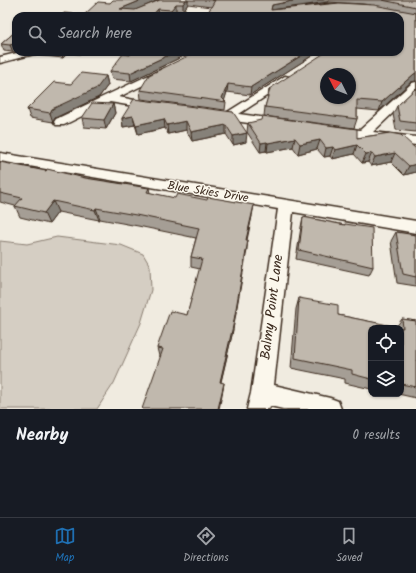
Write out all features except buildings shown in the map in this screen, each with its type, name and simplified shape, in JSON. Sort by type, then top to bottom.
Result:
[{"type":"street","points":[[284,12],[294,8],[313,4],[356,2],[396,12]]},
{"type":"street","points":[[404,14],[416,17]]},
{"type":"street","points":[[0,60],[18,56]]},
{"type":"street","points":[[60,122],[175,66]]},
{"type":"street","points":[[228,117],[295,73]]},
{"type":"street","points":[[364,133],[416,85]]},
{"type":"street","points":[[110,98],[124,102],[161,107]]},
{"type":"street","points":[[205,114],[290,125]]},
{"type":"street","points":[[330,130],[364,133],[416,142]]},
{"type":"street","name":"Blue Skies Drive","points":[[0,157],[416,227]]},
{"type":"street","name":"Balmy Point Lane","points":[[260,401],[286,206]]},
{"type":"street","points":[[260,401],[330,409]]},
{"type":"shaded area","points":[[57,237],[121,245],[143,254],[150,266],[151,290],[141,323],[114,383],[97,409],[0,409],[0,241],[27,244]]}]
